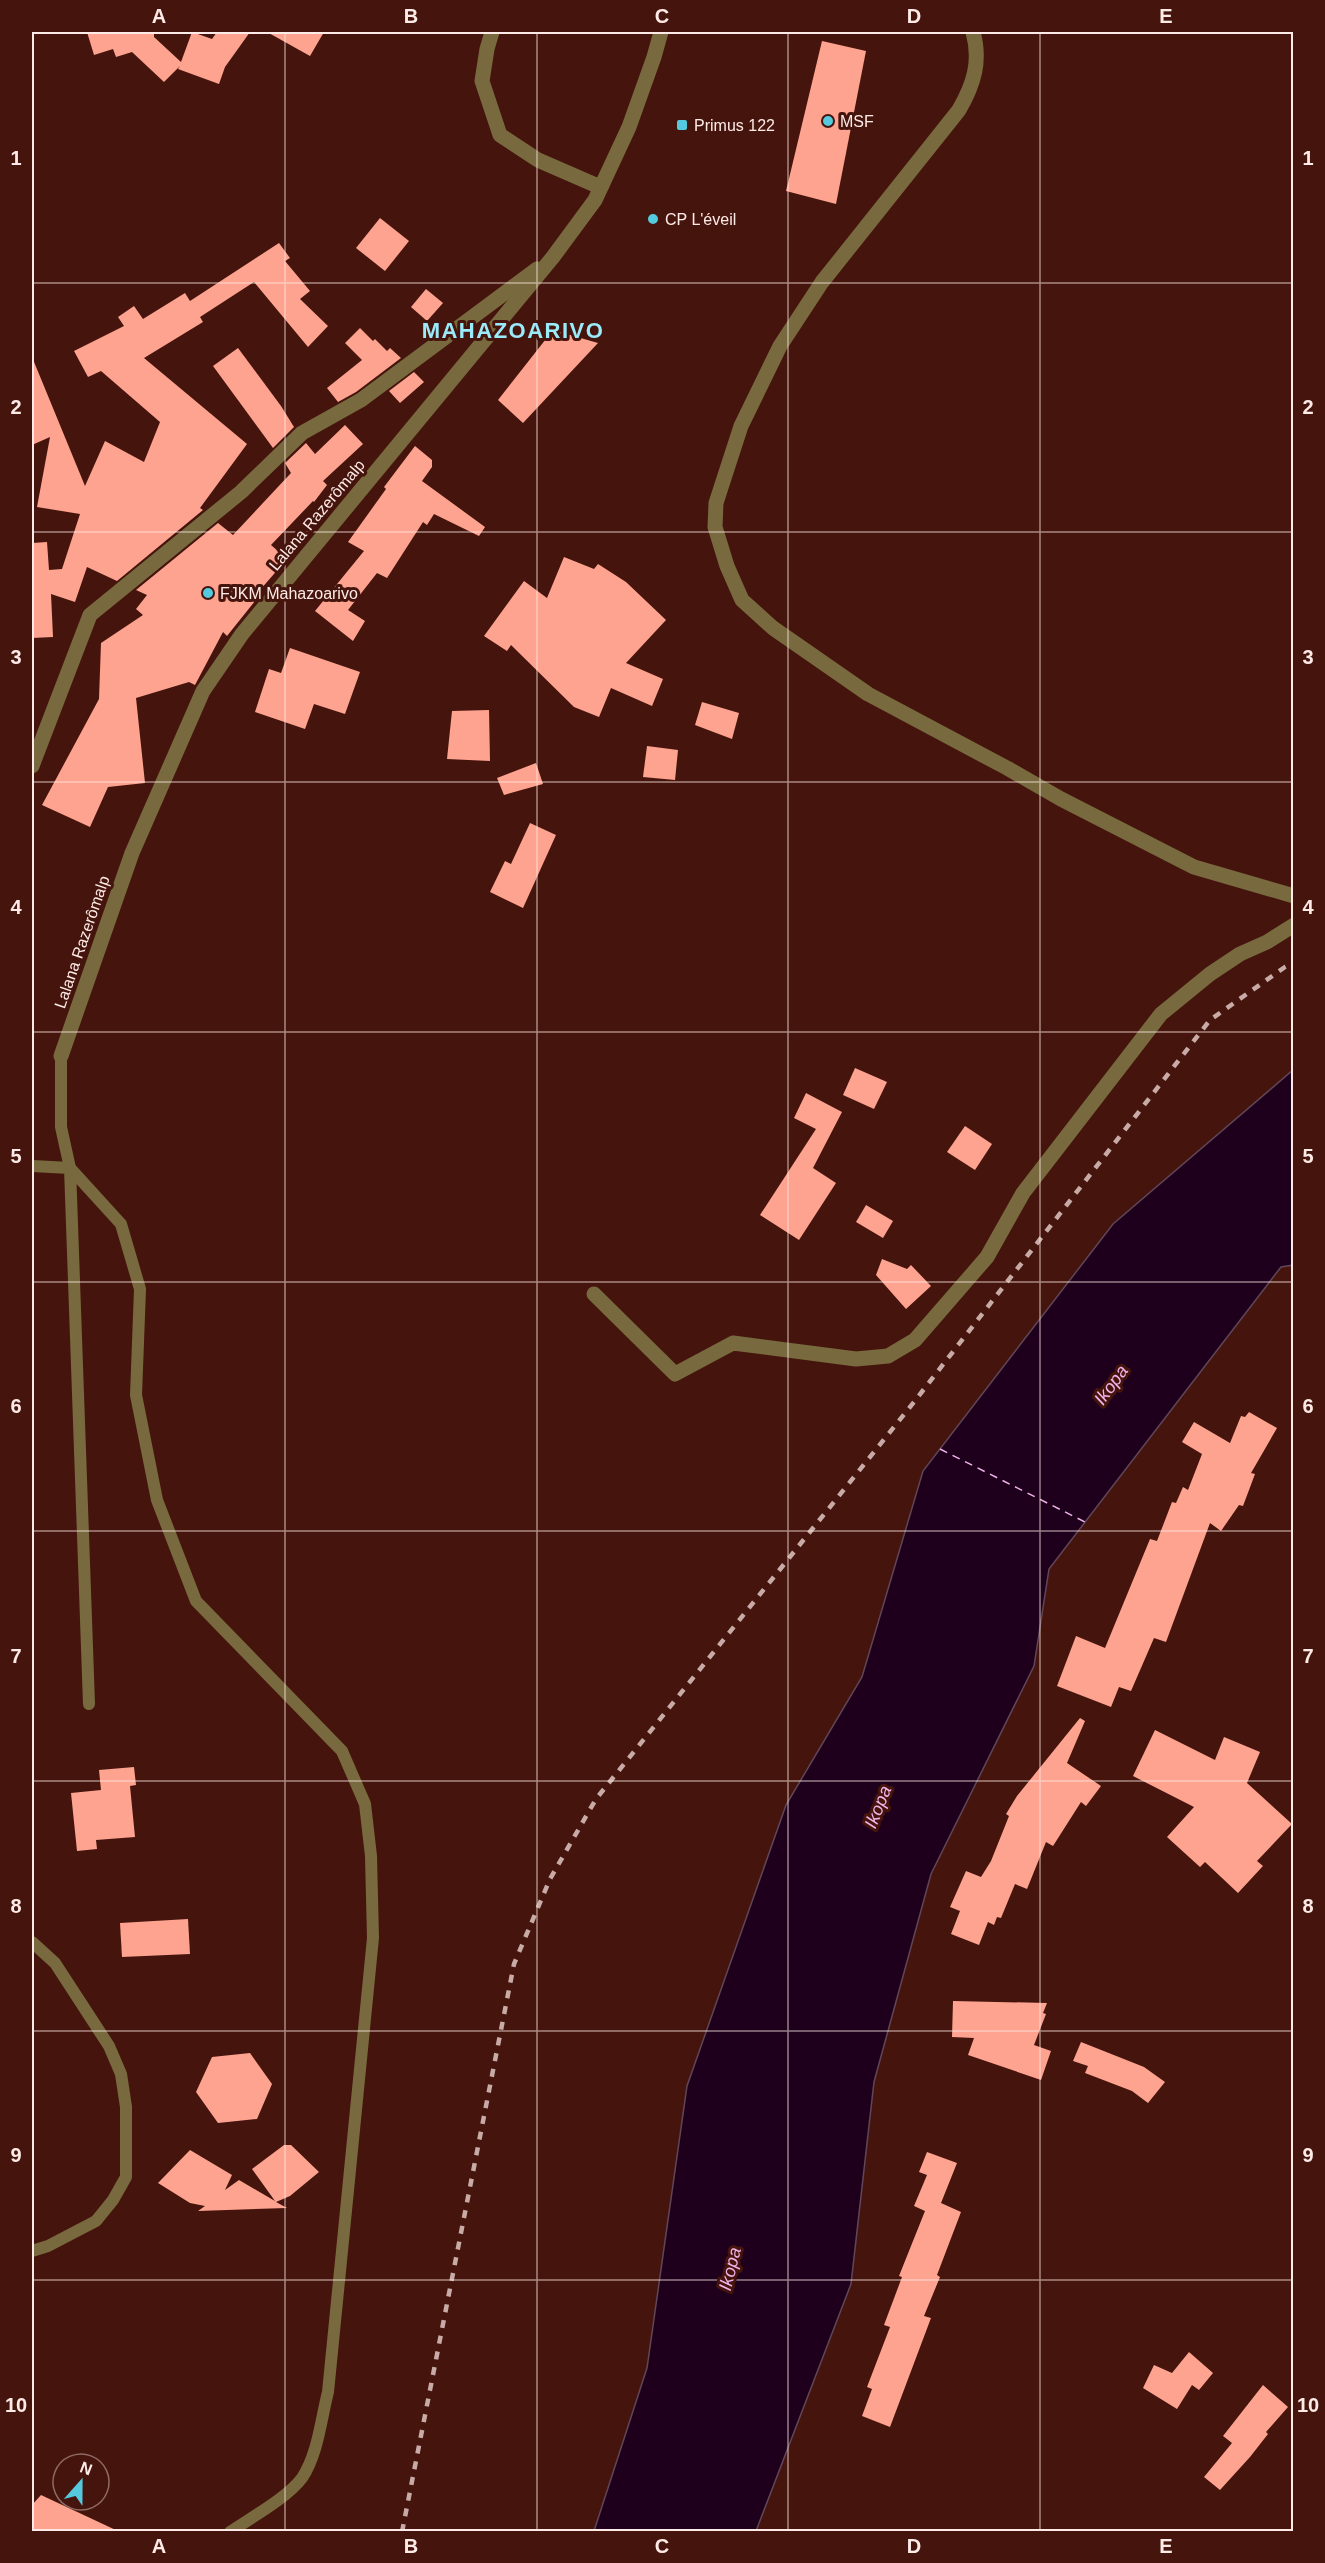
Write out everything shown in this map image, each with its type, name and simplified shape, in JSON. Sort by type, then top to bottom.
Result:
[{"type":"street","points":[[492,32],[482,81],[500,135],[538,160],[600,187],[602,185]]},
{"type":"street","name":"Lalana Razerômalp","points":[[61,1056],[132,853],[203,691],[242,634],[554,257],[595,200],[629,127],[661,32]]},
{"type":"street","points":[[973,32],[978,63],[971,90],[822,282],[780,346],[741,426],[716,503],[715,527],[727,566],[742,600],[773,628],[868,694],[1007,768],[1061,800],[1194,867],[1293,896]]},
{"type":"street","points":[[32,766],[90,615],[241,492],[302,433],[361,400],[506,290],[554,257]]},
{"type":"street","points":[[594,1294],[675,1374],[733,1343],[856,1359],[888,1356],[915,1340],[987,1257],[1023,1193],[1161,1014],[1220,967],[1293,925]]},
{"type":"lane","points":[[61,1056],[61,1127],[70,1168],[89,1704]]},
{"type":"lane","points":[[32,1166],[70,1168],[121,1224],[140,1289],[136,1395],[158,1500],[196,1600],[342,1751],[364,1803],[366,1814],[371,1856],[373,1938],[328,2392],[312,2457],[301,2478],[285,2493],[230,2532]]},
{"type":"lane","points":[[32,1942],[55,1962],[109,2046],[121,2074],[126,2107],[126,2177],[113,2200],[96,2221],[48,2246],[32,2251]]},
{"type":"water","name":"Ikopa","points":[[1293,1070],[1293,1265],[1281,1267],[1049,1569],[1034,1666],[931,1874],[874,2082],[851,2284],[756,2531],[594,2531],[647,2368],[687,2086],[786,1805],[862,1677],[923,1471],[1113,1224]]},
{"type":"building","points":[[87,32],[154,32],[154,37],[181,62],[192,32],[212,39],[217,32],[250,32],[225,67],[219,84],[178,69],[180,66],[164,82],[132,52],[116,57],[113,49],[94,55]]},
{"type":"building","points":[[267,32],[324,32],[310,56]]},
{"type":"building","name":"MSF","points":[[822,41],[866,51],[836,204],[786,191]]},
{"type":"building","points":[[380,218],[409,241],[385,271],[356,248]]},
{"type":"building","points":[[279,243],[290,258],[285,261],[310,291],[300,299],[328,326],[308,347],[254,282],[200,317],[203,322],[144,358],[247,444],[200,508],[203,510],[117,581],[87,567],[75,602],[51,594],[53,637],[32,638],[32,543],[47,542],[49,570],[62,569],[80,514],[37,507],[50,437],[32,445],[32,357],[85,486],[105,441],[144,462],[160,422],[101,371],[88,377],[74,351],[124,326],[118,317],[134,306],[143,319],[185,293],[190,301]]},
{"type":"building","points":[[426,289],[443,303],[427,321],[411,307]]},
{"type":"building","points":[[360,328],[373,341],[375,339],[387,351],[390,348],[401,358],[356,392],[338,402],[327,388],[362,360],[345,343]]},
{"type":"building","points":[[553,330],[598,343],[523,423],[498,400]]},
{"type":"building","points":[[238,348],[294,427],[273,448],[213,366]]},
{"type":"building","points":[[414,372],[424,382],[400,403],[389,391]]},
{"type":"building","points":[[345,425],[363,444],[323,481],[327,485],[314,502],[271,545],[287,559],[260,590],[263,591],[227,636],[223,632],[195,685],[189,682],[136,698],[145,783],[108,787],[90,827],[42,805],[99,699],[101,643],[143,615],[136,609],[147,595],[136,590],[218,523],[233,535],[291,473],[285,463],[306,443],[315,454]]},
{"type":"building","points":[[415,446],[432,460],[432,467],[422,481],[485,527],[479,536],[434,514],[427,525],[423,522],[387,578],[377,573],[348,610],[365,621],[353,641],[315,611],[364,551],[348,542],[386,489],[384,487]]},
{"type":"building","points":[[564,557],[594,569],[598,564],[626,582],[666,620],[626,663],[663,679],[652,706],[611,688],[599,717],[574,707],[511,645],[507,651],[484,636],[524,581],[547,598]]},
{"type":"building","points":[[290,648],[360,672],[345,714],[314,704],[305,729],[255,712],[269,669],[281,673]]},
{"type":"building","points":[[702,702],[739,713],[732,739],[695,725]]},
{"type":"building","points":[[489,710],[490,761],[447,759],[452,711]]},
{"type":"building","points":[[647,746],[678,750],[675,780],[643,777]]},
{"type":"building","points":[[536,763],[543,784],[504,795],[497,778]]},
{"type":"building","points":[[530,823],[556,835],[523,908],[490,892],[505,861],[511,864]]},
{"type":"building","points":[[855,1068],[887,1082],[874,1109],[843,1095]]},
{"type":"building","points":[[806,1093],[842,1112],[813,1168],[836,1183],[799,1240],[760,1215],[816,1129],[794,1118]]},
{"type":"building","points":[[965,1126],[992,1144],[975,1170],[947,1152]]},
{"type":"building","points":[[866,1205],[893,1221],[883,1238],[856,1222]]},
{"type":"building","points":[[882,1259],[907,1269],[911,1265],[931,1286],[906,1309],[876,1275]]},
{"type":"building","points":[[1249,1412],[1277,1428],[1251,1473],[1255,1474],[1243,1506],[1239,1505],[1221,1531],[1210,1523],[1166,1642],[1154,1638],[1131,1691],[1119,1687],[1111,1707],[1057,1686],[1076,1636],[1105,1648],[1150,1539],[1157,1541],[1172,1502],[1176,1503],[1183,1487],[1188,1490],[1202,1454],[1182,1442],[1194,1422],[1230,1443],[1241,1416],[1245,1417]]},
{"type":"building","points":[[1080,1718],[1085,1721],[1067,1763],[1101,1786],[1086,1806],[1081,1802],[1053,1846],[1046,1842],[1027,1889],[1015,1884],[1001,1918],[997,1917],[994,1925],[988,1922],[979,1945],[951,1934],[960,1911],[950,1907],[966,1871],[981,1877],[991,1861],[1009,1816],[1006,1814],[1017,1796]]},
{"type":"building","points":[[1155,1730],[1215,1760],[1224,1737],[1260,1752],[1247,1783],[1292,1824],[1257,1861],[1263,1866],[1238,1893],[1205,1862],[1200,1867],[1167,1837],[1194,1807],[1133,1776]]},
{"type":"building","points":[[134,1767],[136,1785],[130,1786],[135,1837],[96,1840],[97,1849],[77,1851],[71,1793],[101,1790],[99,1770]]},
{"type":"building","points":[[188,1919],[190,1954],[122,1957],[120,1923]]},
{"type":"building","points":[[953,2001],[1047,2003],[1043,2013],[1046,2014],[1034,2045],[1051,2051],[1041,2080],[968,2055],[974,2038],[952,2037]]},
{"type":"building","points":[[1081,2042],[1144,2067],[1165,2082],[1148,2103],[1132,2091],[1085,2073],[1088,2066],[1073,2061]]},
{"type":"building","points":[[250,2053],[272,2084],[257,2119],[218,2123],[196,2092],[212,2057]]},
{"type":"building","points":[[284,2145],[291,2145],[319,2172],[290,2196],[276,2202],[287,2208],[198,2211],[205,2206],[190,2203],[158,2183],[190,2150],[232,2175],[225,2190],[239,2180],[275,2201],[252,2169]]},
{"type":"building","points":[[927,2152],[957,2163],[941,2203],[961,2212],[937,2275],[940,2277],[924,2316],[931,2318],[890,2427],[862,2416],[872,2389],[867,2387],[890,2327],[884,2325],[902,2277],[899,2276],[925,2211],[914,2206],[927,2175],[919,2172]]},
{"type":"building","points":[[1189,2352],[1213,2373],[1199,2390],[1192,2385],[1177,2409],[1143,2388],[1154,2365],[1172,2373]]},
{"type":"building","points":[[1263,2385],[1288,2407],[1266,2432],[1268,2434],[1250,2457],[1220,2490],[1204,2477],[1232,2443],[1223,2436]]},
{"type":"building","points":[[41,2495],[51,2500],[51,2512],[77,2512],[120,2532],[32,2532],[32,2505]]},
{"type":"ferry route","points":[[940,1449],[1085,1522]]},
{"type":"railway","points":[[402,2532],[514,1964],[550,1879],[596,1799],[914,1402],[1210,1020],[1294,963]]},
{"type":"place","name":"MSF","points":[[828,121]]},
{"type":"place","name":"Primus 122","points":[[682,125]]},
{"type":"place","name":"CP L'éveil","points":[[653,219]]},
{"type":"place","name":"FJKM Mahazoarivo","points":[[208,593]]},
{"type":"district","name":"MAHAZOARIVO","points":[[513,330]]}]
